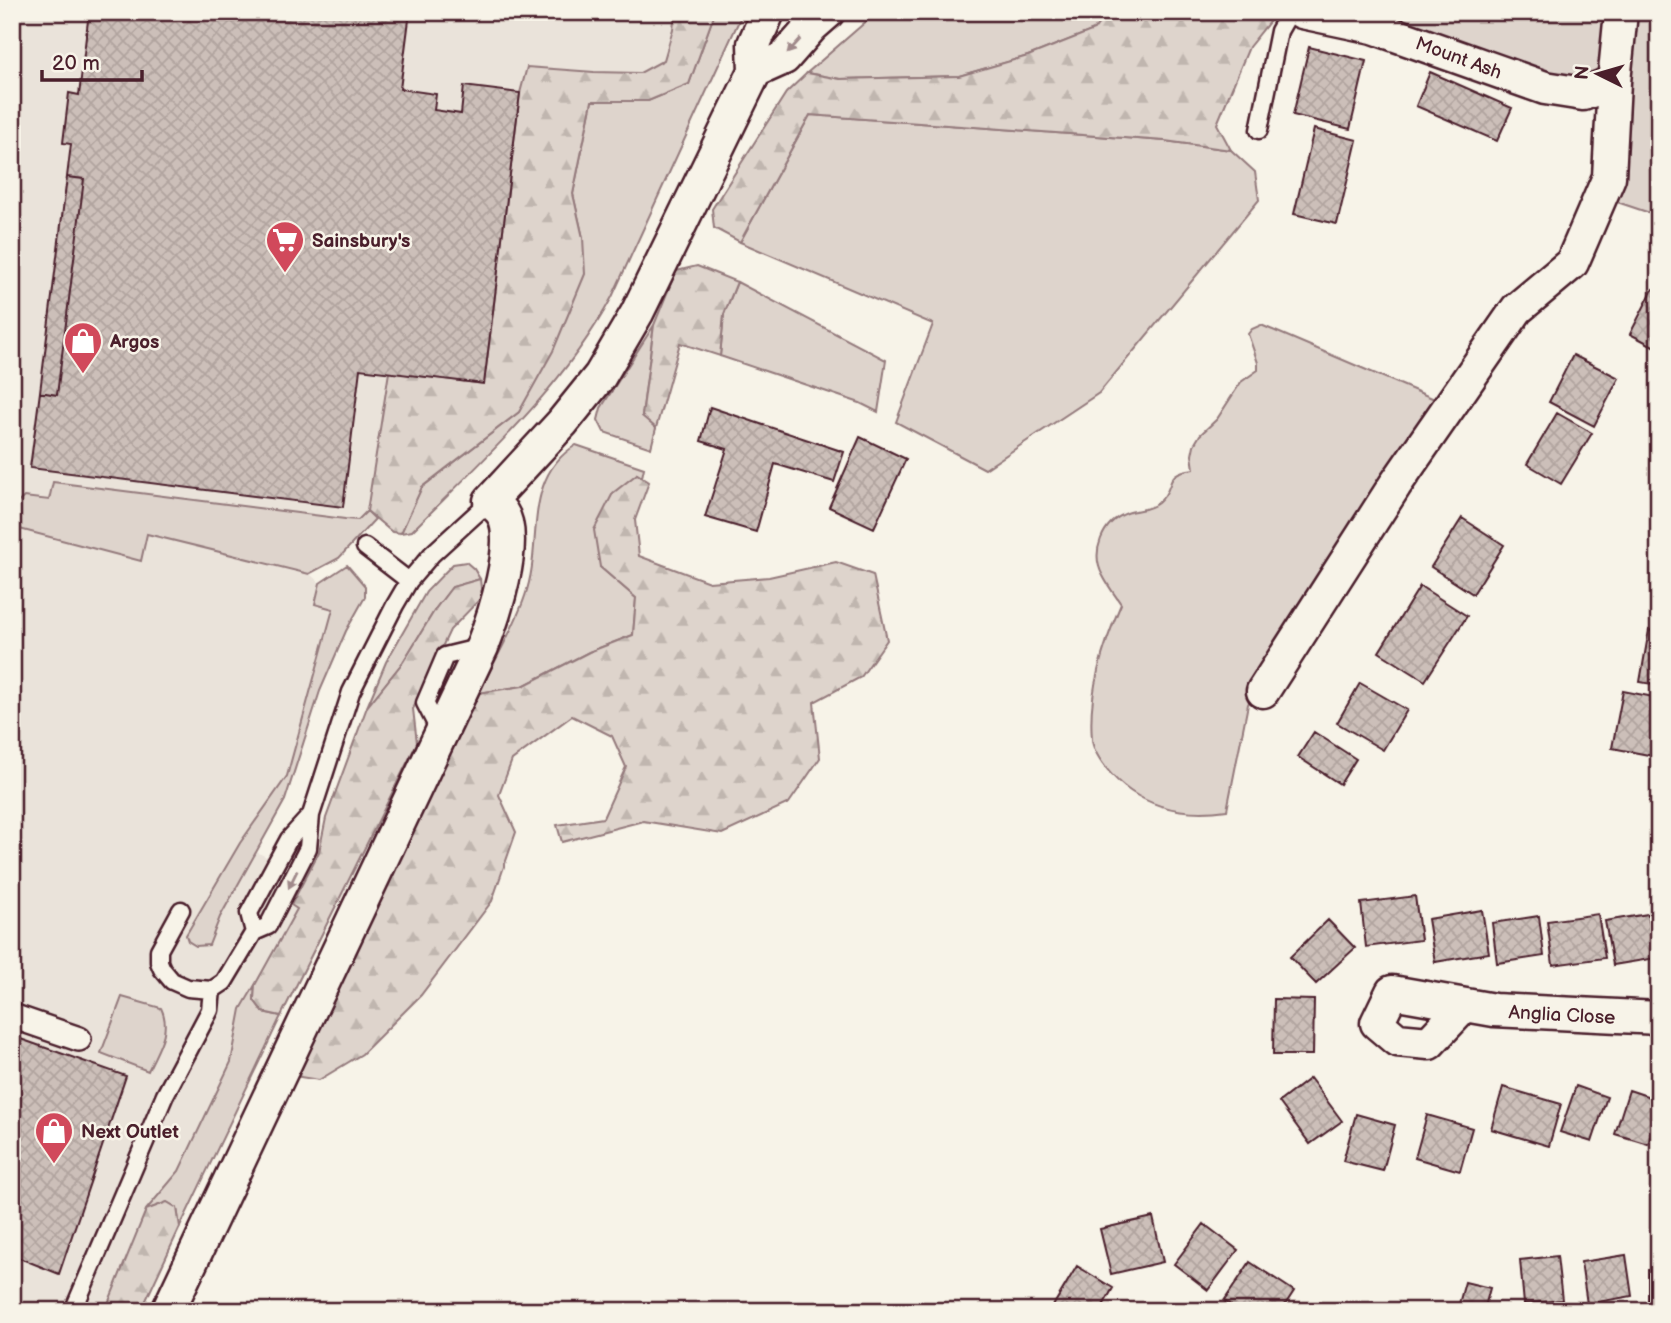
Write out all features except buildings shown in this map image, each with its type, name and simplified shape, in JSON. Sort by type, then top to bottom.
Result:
[{"type":"street","points":[[168,1311],[482,647],[501,593],[508,527],[503,513],[490,501],[562,423],[600,376],[637,313],[755,71],[754,44],[768,12]]},
{"type":"street","points":[[755,71],[784,58],[828,12]]},
{"type":"street","name":"Mount Ash","points":[[1302,12],[1373,27],[1545,88],[1583,94],[1614,82]]},
{"type":"street","points":[[1263,691],[1395,485],[1517,309],[1572,263],[1609,177],[1621,12]]},
{"type":"street","name":"Anglia Close","points":[[1465,1005],[1494,1010],[1659,1018]]},
{"type":"street","points":[[12,1016],[79,1039]]},
{"type":"lane","points":[[1259,130],[1279,31],[1290,12]]},
{"type":"lane","points":[[181,910],[159,950],[162,969],[172,981],[188,988],[212,990],[224,982],[254,932],[268,926],[308,848],[311,815],[351,692],[394,606],[409,581],[432,554],[490,501]]},
{"type":"lane","points":[[365,547],[409,581]]},
{"type":"lane","points":[[254,932],[249,913],[289,839],[311,815]]},
{"type":"lane","points":[[73,1311],[166,1095],[210,1010],[212,990]]},
{"type":"shaded area","points":[[12,12],[675,12],[664,61],[640,73],[527,67],[520,93],[484,384],[389,373],[367,511],[333,544],[339,558],[310,574],[320,583],[315,604],[333,609],[287,776],[240,843],[287,868],[274,895],[297,909],[241,1009],[231,1062],[179,1171],[146,1210],[105,1311],[12,1311]]},
{"type":"green space","points":[[675,12],[715,12],[689,84],[648,101],[592,101],[573,194],[583,238],[585,274],[553,351],[519,412],[422,487],[401,533],[392,532],[367,511],[389,372],[484,384],[520,93],[527,67],[640,73],[664,60]]},
{"type":"green space","points":[[715,12],[743,12],[612,297],[570,362],[521,421],[412,531],[401,533],[421,488],[519,412],[583,238],[573,194],[592,101],[648,101],[689,84]]},
{"type":"green space","points":[[877,12],[1107,12],[1094,30],[1028,56],[959,76],[840,79],[807,73]]},
{"type":"green space","points":[[1107,12],[1270,12],[1269,22],[1249,47],[1217,124],[1231,150],[1165,141],[810,115],[740,242],[714,228],[712,209],[786,93],[807,73],[840,79],[959,76],[1028,56],[1094,30]]},
{"type":"green space","points":[[1376,12],[1612,12],[1607,53],[1597,70],[1587,75],[1557,80]]},
{"type":"green space","points":[[1632,12],[1659,12],[1659,216],[1617,202]]},
{"type":"green space","points":[[810,115],[1165,141],[1231,150],[1255,172],[1259,200],[1099,393],[985,469],[896,422],[933,324],[740,242]]},
{"type":"green space","points":[[697,266],[737,282],[724,314],[720,356],[680,343],[656,428],[642,416],[654,325],[676,271]]},
{"type":"green space","points":[[737,282],[886,360],[878,412],[860,403],[720,356],[724,314]]},
{"type":"green space","points":[[654,325],[642,415],[656,428],[651,448],[604,432],[598,420],[601,408]]},
{"type":"green space","points":[[1261,325],[1444,403],[1291,629],[1248,704],[1227,810],[1176,810],[1145,800],[1131,792],[1106,768],[1093,747],[1092,704],[1098,670],[1121,604],[1099,567],[1098,548],[1105,531],[1118,517],[1154,506],[1164,497],[1173,477],[1194,469],[1192,455],[1200,435],[1217,419],[1241,382],[1258,370],[1248,334]]},
{"type":"green space","points":[[576,445],[644,468],[642,477],[637,474],[600,567],[636,598],[633,635],[589,652],[523,686],[479,693],[510,633],[525,596],[537,514],[548,476],[559,459]]},
{"type":"green space","points":[[637,474],[649,482],[635,520],[639,556],[709,582],[769,577],[836,562],[873,575],[887,640],[861,677],[814,702],[820,758],[789,803],[722,834],[643,821],[562,842],[557,825],[603,818],[626,767],[612,736],[572,716],[512,760],[499,795],[516,832],[492,901],[421,995],[362,1054],[319,1080],[294,1076],[479,693],[523,686],[589,652],[633,635],[636,598],[600,567],[594,530],[613,493]]},
{"type":"green space","points":[[53,482],[345,519],[358,520],[367,511],[375,519],[339,558],[309,574],[147,534],[141,561],[12,527],[12,508],[24,497],[49,500]]},
{"type":"green space","points":[[466,562],[480,579],[452,587],[403,662],[367,707],[386,662],[426,592],[453,564]]},
{"type":"green space","points":[[347,565],[365,586],[365,597],[346,631],[320,691],[285,800],[220,917],[209,945],[196,946],[188,941],[186,935],[240,843],[287,776],[333,609],[315,604],[320,583]]},
{"type":"green space","points":[[480,579],[482,597],[450,630],[413,709],[417,743],[281,1016],[263,1012],[254,1000],[255,985],[297,909],[291,905],[319,852],[326,818],[367,707],[403,662],[452,587]]},
{"type":"green space","points":[[255,985],[254,1000],[263,1012],[281,1016],[180,1227],[177,1208],[167,1202],[146,1210],[179,1171],[231,1062],[241,1009]]},
{"type":"green space","points":[[122,997],[161,1008],[164,1016],[162,1040],[148,1071],[101,1053]]},
{"type":"green space","points":[[167,1202],[177,1208],[180,1227],[141,1311],[105,1311],[146,1210]]},
{"type":"place","name":"Sainsbury's","points":[[285,274]]},
{"type":"place","name":"Argos","points":[[83,375]]},
{"type":"place","name":"Next Outlet","points":[[54,1165]]}]
